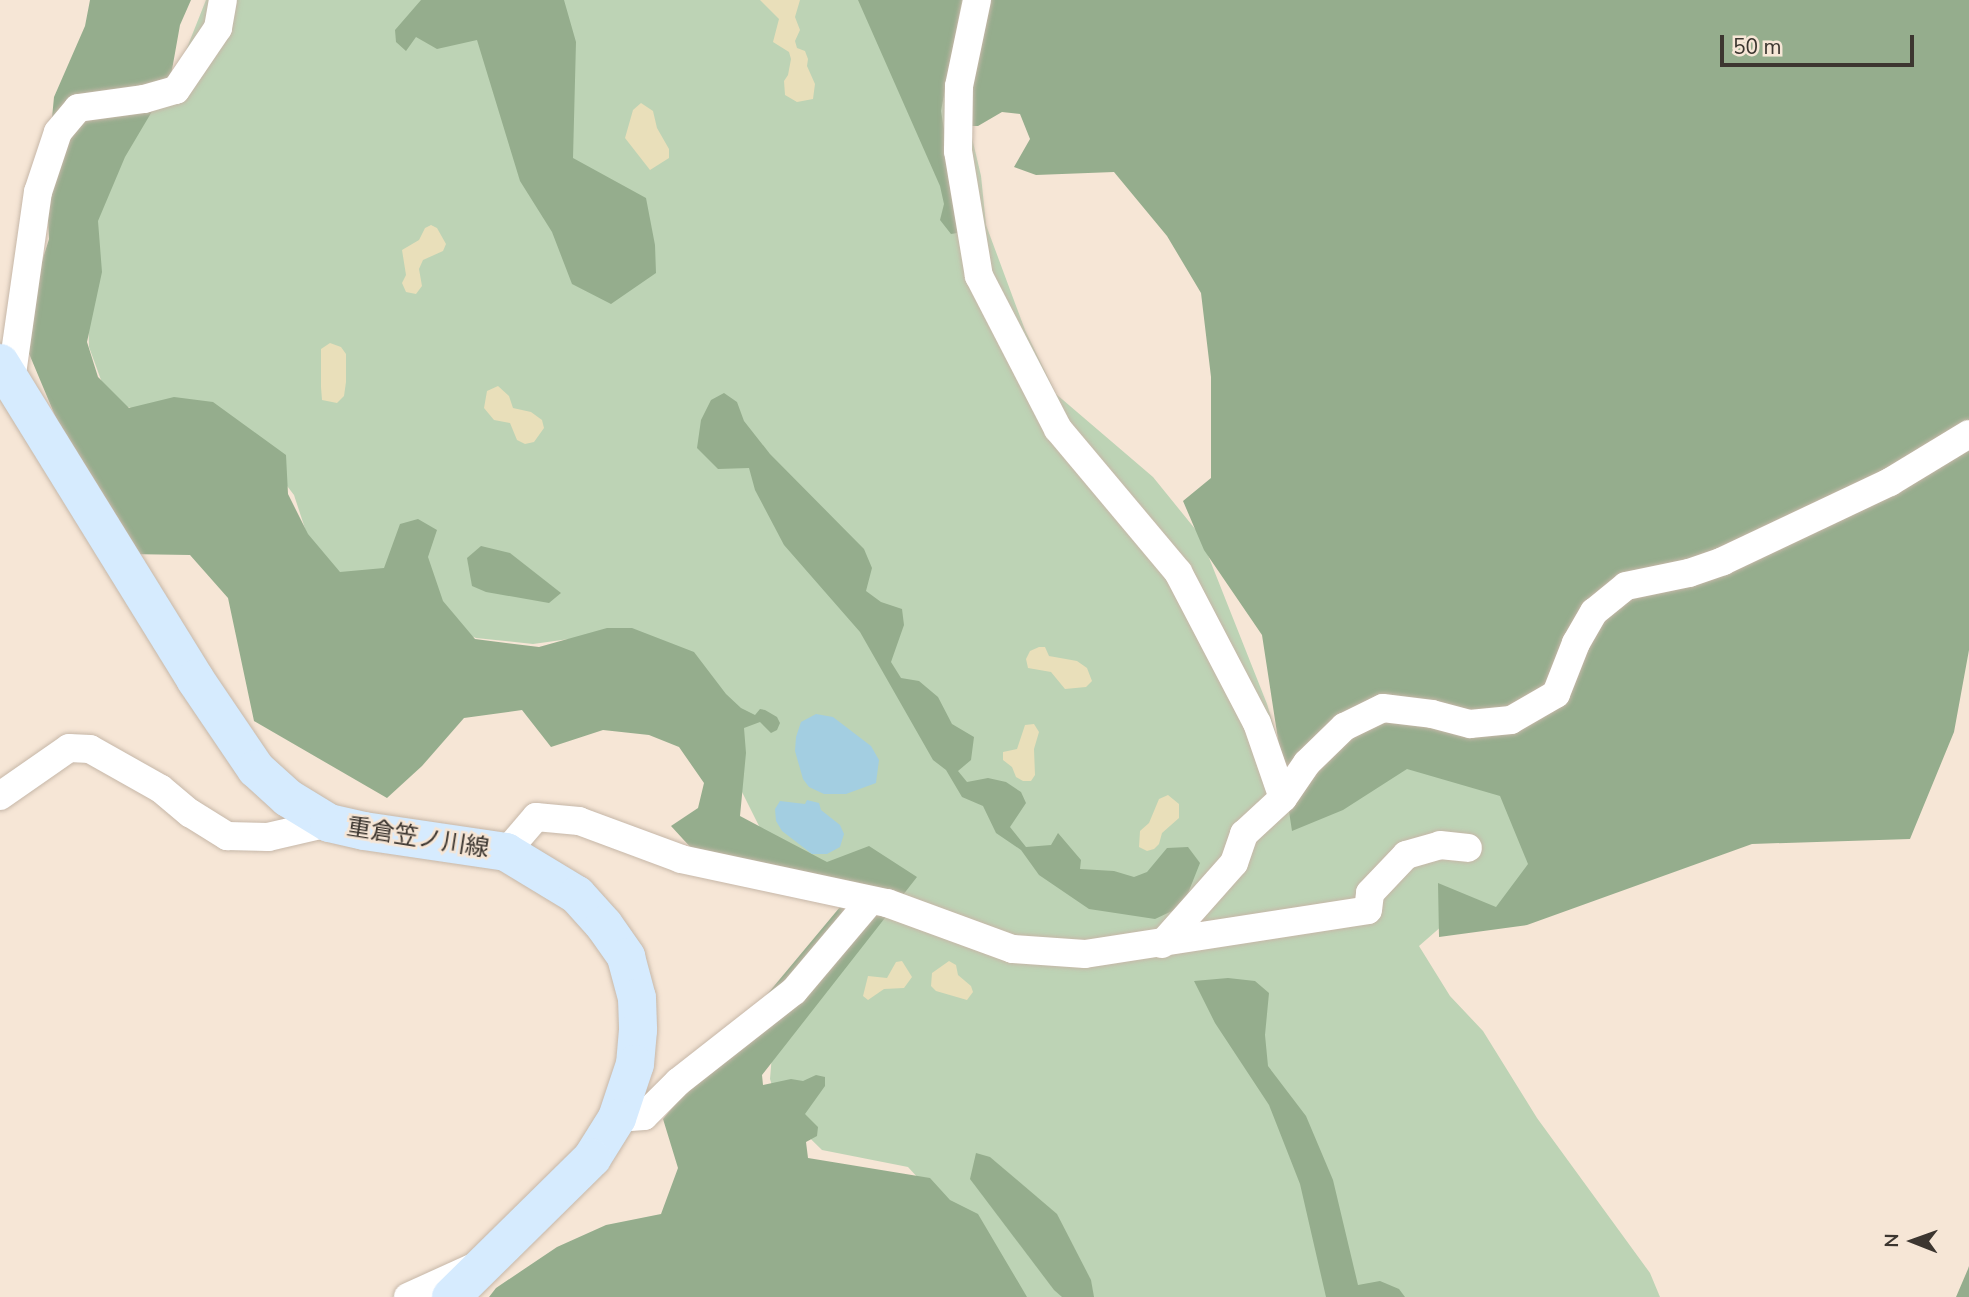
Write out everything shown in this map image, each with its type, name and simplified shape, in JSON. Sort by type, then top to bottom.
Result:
[{"type":"main road","name":"重倉笠ノ川線","points":[[6,372],[195,680],[256,769],[288,798],[329,823],[364,831],[506,852],[577,895],[604,925],[626,957],[637,999],[638,1030],[635,1064],[617,1118],[592,1158],[451,1297]]},
{"type":"street","points":[[6,372],[38,192],[58,132],[78,108],[144,99],[176,90],[218,28],[223,0]]},
{"type":"street","points":[[977,0],[959,86],[958,151],[979,276],[1058,429],[1178,572],[1257,723],[1283,797]]},
{"type":"street","points":[[1163,944],[1234,863],[1244,834],[1283,797],[1307,763],[1344,727],[1383,708],[1432,714],[1470,724],[1511,720],[1536,708],[1556,694],[1576,643],[1594,612],[1626,586],[1689,573],[1723,561],[1890,482],[1969,434]]},
{"type":"street","points":[[0,796],[69,748],[90,749],[161,789],[190,813],[227,836],[268,838],[329,823]]},
{"type":"street","points":[[506,852],[536,817],[579,821],[681,859],[887,903],[1013,949],[1085,954],[1163,944],[1368,910],[1370,893],[1406,855],[1440,845],[1468,848]]},
{"type":"street","points":[[617,1118],[644,1116],[678,1082],[793,992],[870,901]]},
{"type":"street","points":[[408,1297],[490,1259]]},
{"type":"green space","points":[[90,0],[191,0],[180,25],[170,81],[125,157],[98,221],[102,272],[87,342],[98,377],[129,408],[174,397],[213,402],[286,455],[288,494],[308,534],[340,572],[384,568],[400,524],[418,519],[437,530],[428,557],[443,601],[475,639],[539,647],[607,628],[632,628],[694,652],[726,694],[741,708],[755,715],[760,709],[765,710],[777,717],[780,723],[777,730],[771,733],[760,722],[744,728],[746,753],[740,816],[827,862],[869,846],[917,877],[762,1075],[763,1085],[791,1079],[803,1081],[816,1075],[825,1077],[825,1086],[805,1114],[818,1127],[817,1136],[806,1142],[808,1158],[930,1178],[950,1200],[978,1214],[1027,1297],[489,1297],[496,1288],[557,1247],[606,1225],[661,1214],[678,1168],[663,1119],[845,901],[704,862],[671,826],[698,808],[704,783],[679,747],[649,735],[603,730],[551,747],[522,710],[464,718],[422,766],[387,798],[254,721],[228,598],[190,555],[127,554],[100,523],[20,332],[49,239],[46,181],[54,97],[85,26]]},
{"type":"green space","points":[[206,0],[968,0],[955,66],[981,176],[986,225],[1025,330],[1056,394],[1153,477],[1200,535],[1267,704],[1280,747],[1380,766],[1436,765],[1507,790],[1530,858],[1514,919],[1443,925],[1419,946],[1450,996],[1483,1031],[1537,1118],[1650,1273],[1660,1297],[1015,1297],[943,1205],[908,1167],[822,1150],[779,1108],[770,1079],[773,1042],[883,913],[827,870],[761,830],[741,790],[627,631],[533,644],[476,638],[339,583],[315,559],[294,495],[271,465],[146,412],[109,402],[89,347],[87,282],[97,216],[118,162],[177,73]]},
{"type":"green space","points":[[421,0],[564,0],[576,42],[573,158],[646,198],[655,245],[656,273],[611,304],[572,284],[552,232],[520,181],[477,40],[437,49],[416,37],[406,51],[396,42],[395,30]]},
{"type":"green space","points":[[858,0],[962,0],[941,111],[960,228],[957,233],[951,234],[940,220],[944,204],[940,186]]},
{"type":"green space","points":[[990,0],[1969,0],[1969,650],[1954,732],[1910,839],[1752,844],[1527,925],[1439,937],[1438,883],[1496,907],[1528,864],[1500,796],[1407,769],[1343,810],[1292,831],[1262,635],[1204,550],[1183,501],[1211,478],[1211,377],[1201,293],[1167,236],[1114,172],[1036,175],[1014,167],[1030,139],[1020,114],[1002,112],[978,126],[966,126],[972,73]]},
{"type":"green space","points":[[724,393],[737,402],[744,421],[770,454],[864,549],[872,568],[866,591],[881,602],[902,609],[904,625],[891,662],[901,678],[919,681],[938,697],[952,724],[974,737],[971,760],[958,771],[967,782],[988,778],[1006,782],[1021,792],[1026,803],[1010,827],[1026,847],[1051,845],[1058,833],[1081,860],[1080,869],[1114,871],[1134,877],[1147,872],[1167,848],[1188,847],[1200,863],[1183,906],[1155,919],[1089,909],[1039,875],[1021,850],[996,833],[983,806],[962,797],[946,770],[933,760],[860,632],[784,545],[755,490],[749,468],[718,469],[697,448],[701,420],[711,400]]},
{"type":"green space","points":[[481,546],[510,553],[561,593],[549,603],[486,592],[472,586],[467,558]]},
{"type":"green space","points":[[1228,978],[1255,981],[1269,993],[1265,1035],[1268,1066],[1306,1116],[1333,1180],[1358,1285],[1380,1281],[1399,1289],[1405,1297],[1326,1297],[1300,1184],[1269,1105],[1215,1023],[1194,981]]},
{"type":"green space","points":[[976,1153],[990,1157],[1057,1214],[1091,1280],[1094,1297],[1062,1297],[1054,1290],[970,1179]]},
{"type":"green space","points":[[1969,1266],[1969,1297],[1956,1297],[1968,1269]]},
{"type":"sand","points":[[760,0],[800,0],[795,17],[800,30],[795,41],[797,48],[805,51],[808,59],[807,66],[815,84],[813,99],[797,102],[785,95],[784,81],[791,59],[789,52],[773,42],[779,19]]},
{"type":"sand","points":[[641,103],[653,111],[657,128],[669,149],[669,158],[650,170],[625,138],[633,110]]},
{"type":"sand","points":[[431,225],[437,228],[446,244],[443,251],[423,260],[419,269],[422,286],[416,294],[406,292],[402,283],[406,275],[402,250],[419,240],[425,228]]},
{"type":"sand","points":[[330,343],[341,347],[346,354],[344,396],[337,403],[322,400],[321,349]]},
{"type":"sand","points":[[498,386],[509,396],[513,408],[531,412],[542,420],[544,428],[534,442],[525,444],[517,440],[510,423],[494,420],[484,408],[487,391]]},
{"type":"sand","points":[[1045,647],[1049,656],[1077,661],[1087,668],[1092,681],[1086,687],[1065,689],[1051,672],[1028,668],[1026,659],[1030,651]]},
{"type":"sand","points":[[1034,724],[1039,732],[1034,749],[1035,775],[1031,781],[1023,781],[1016,777],[1012,767],[1003,760],[1003,752],[1017,749],[1025,725]]},
{"type":"sand","points":[[1168,795],[1179,804],[1179,818],[1162,833],[1159,844],[1147,851],[1139,847],[1140,831],[1149,823],[1159,799]]},
{"type":"sand","points":[[902,961],[912,977],[904,988],[884,989],[868,1000],[863,996],[868,976],[887,978],[896,962]]},
{"type":"sand","points":[[949,961],[956,965],[958,975],[971,986],[973,992],[967,1000],[936,991],[931,986],[932,973]]},
{"type":"water","points":[[816,714],[833,717],[871,746],[879,760],[876,783],[846,794],[824,794],[809,787],[803,779],[795,751],[796,737],[801,722]]},
{"type":"water","points":[[807,800],[819,803],[821,810],[840,825],[844,834],[840,847],[827,854],[812,854],[782,831],[776,821],[775,809],[780,801],[805,804]]}]
